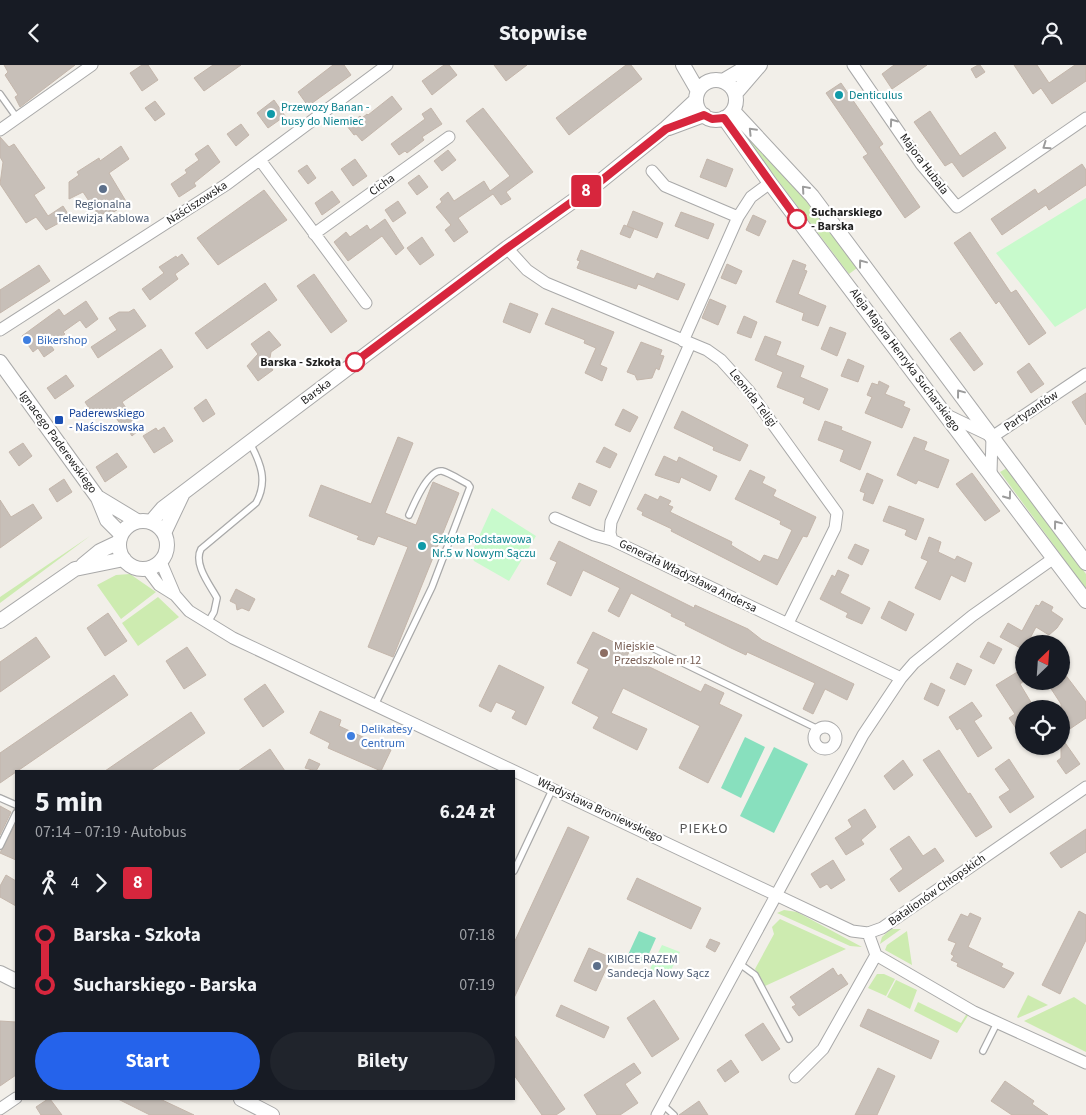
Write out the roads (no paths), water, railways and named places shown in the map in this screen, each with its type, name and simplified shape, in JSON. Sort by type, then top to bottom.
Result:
[{"type":"street","points":[[0,130],[92,65]]},
{"type":"street","name":"Naściszowska","points":[[0,330],[227,184],[387,65]]},
{"type":"street","points":[[683,65],[697,95],[698,108],[704,115],[712,119],[729,115],[736,105],[733,88],[716,81],[692,65]]},
{"type":"street","points":[[697,95],[716,81],[750,65]]},
{"type":"street","points":[[735,94],[760,65]]},
{"type":"street","name":"Majora Hubala","points":[[853,65],[921,164],[957,207],[1086,118]]},
{"type":"street","name":"Barska","points":[[144,522],[507,248],[597,184],[666,129],[697,95]]},
{"type":"street","name":"Barska","points":[[666,129],[704,115]]},
{"type":"street","name":"Aleja Majora Henryka Sucharskiego","points":[[729,115],[770,183],[1086,601]]},
{"type":"street","name":"Aleja Majora Henryka Sucharskiego","points":[[729,115],[812,196],[1086,563]]},
{"type":"street","name":"Cicha","points":[[314,234],[449,137]]},
{"type":"street","points":[[260,160],[366,303]]},
{"type":"street","points":[[652,171],[665,185],[738,217]]},
{"type":"street","name":"Generała Władysława Andersa","points":[[770,183],[751,197],[738,217],[611,522],[610,533],[612,540],[901,678]]},
{"type":"street","name":"Leonida Teligi","points":[[507,248],[526,270],[546,283],[686,343],[707,350],[732,370],[837,513],[834,528],[788,623]]},
{"type":"street","name":"Ignacego Paderewskiego","points":[[0,363],[98,498],[107,519],[120,538]]},
{"type":"street","name":"Partyzantów","points":[[947,415],[992,437],[1086,374]]},
{"type":"street","points":[[991,473],[992,437]]},
{"type":"street","name":"Barska","points":[[164,533],[182,494]]},
{"type":"street","name":"Ignacego Paderewskiego","points":[[98,498],[144,522]]},
{"type":"street","points":[[555,518],[594,535],[612,540]]},
{"type":"street","points":[[144,522],[158,525],[164,533],[168,547],[160,562],[147,569],[132,567],[119,550],[120,538],[125,528],[144,522]]},
{"type":"street","points":[[0,621],[81,567],[100,551],[120,538]]},
{"type":"street","points":[[660,1110],[856,749],[901,678],[938,642],[1054,558]]},
{"type":"street","points":[[81,567],[124,559]]},
{"type":"street","name":"Władysława Broniewskiego","points":[[160,562],[175,595],[189,611],[207,624],[514,770]]},
{"type":"street","name":"Władysława Broniewskiego","points":[[147,569],[159,585],[175,595]]},
{"type":"street","points":[[836,739],[830,748],[819,748],[813,738],[818,729],[825,727],[832,729],[836,739],[856,749]]},
{"type":"street","name":"Władysława Broniewskiego","points":[[515,770],[778,895]]},
{"type":"street","name":"Batalionów Chłopskich","points":[[868,933],[882,928],[1086,787]]},
{"type":"street","points":[[778,895],[843,927],[868,933],[876,955],[974,1012],[1086,1063]]},
{"type":"street","points":[[795,1077],[823,1049],[876,955]]},
{"type":"street","points":[[0,973],[15,980]]},
{"type":"street","points":[[0,1109],[15,1099]]},
{"type":"street","points":[[243,1100],[272,1115]]},
{"type":"lane","points":[[0,94],[17,118]]},
{"type":"lane","points":[[207,624],[214,612],[217,599],[198,562],[198,555],[201,549],[256,503],[260,496],[263,485],[261,465],[250,442]]},
{"type":"lane","points":[[375,705],[432,587],[470,487],[468,483],[443,471],[437,471],[428,479],[409,515]]},
{"type":"lane","points":[[648,646],[818,729]]},
{"type":"lane","points":[[515,869],[553,788]]},
{"type":"lane","points":[[0,798],[15,805]]},
{"type":"lane","points":[[0,846],[15,815]]},
{"type":"lane","points":[[740,965],[754,975],[790,1039]]},
{"type":"lane","points":[[983,1051],[998,1023]]},
{"type":"lane","points":[[660,1110],[674,1115]]},
{"type":"place","name":"Denticulus","points":[[839,95]]},
{"type":"place","name":"Przewozy Banan - busy do Niemiec","points":[[271,114]]},
{"type":"place","name":"Regionalna Telewizja Kablowa","points":[[103,189]]},
{"type":"place","name":"Sucharskiego - Barska","points":[[797,219]]},
{"type":"place","name":"Bikershop","points":[[27,340]]},
{"type":"place","name":"Barska - Szkoła","points":[[355,362]]},
{"type":"place","name":"Paderewskiego - Naściszowska","points":[[59,420]]},
{"type":"place","name":"Szkoła Podstawowa Nr.5 w Nowym Sączu","points":[[422,546]]},
{"type":"place","name":"Miejskie Przedszkole nr 12","points":[[604,653]]},
{"type":"place","name":"Delikatesy Centrum","points":[[351,736]]},
{"type":"place","name":"KIBICE RAZEM Sandecja Nowy Sącz","points":[[597,966]]},
{"type":"district","name":"PIEKŁO","points":[[704,829]]}]
